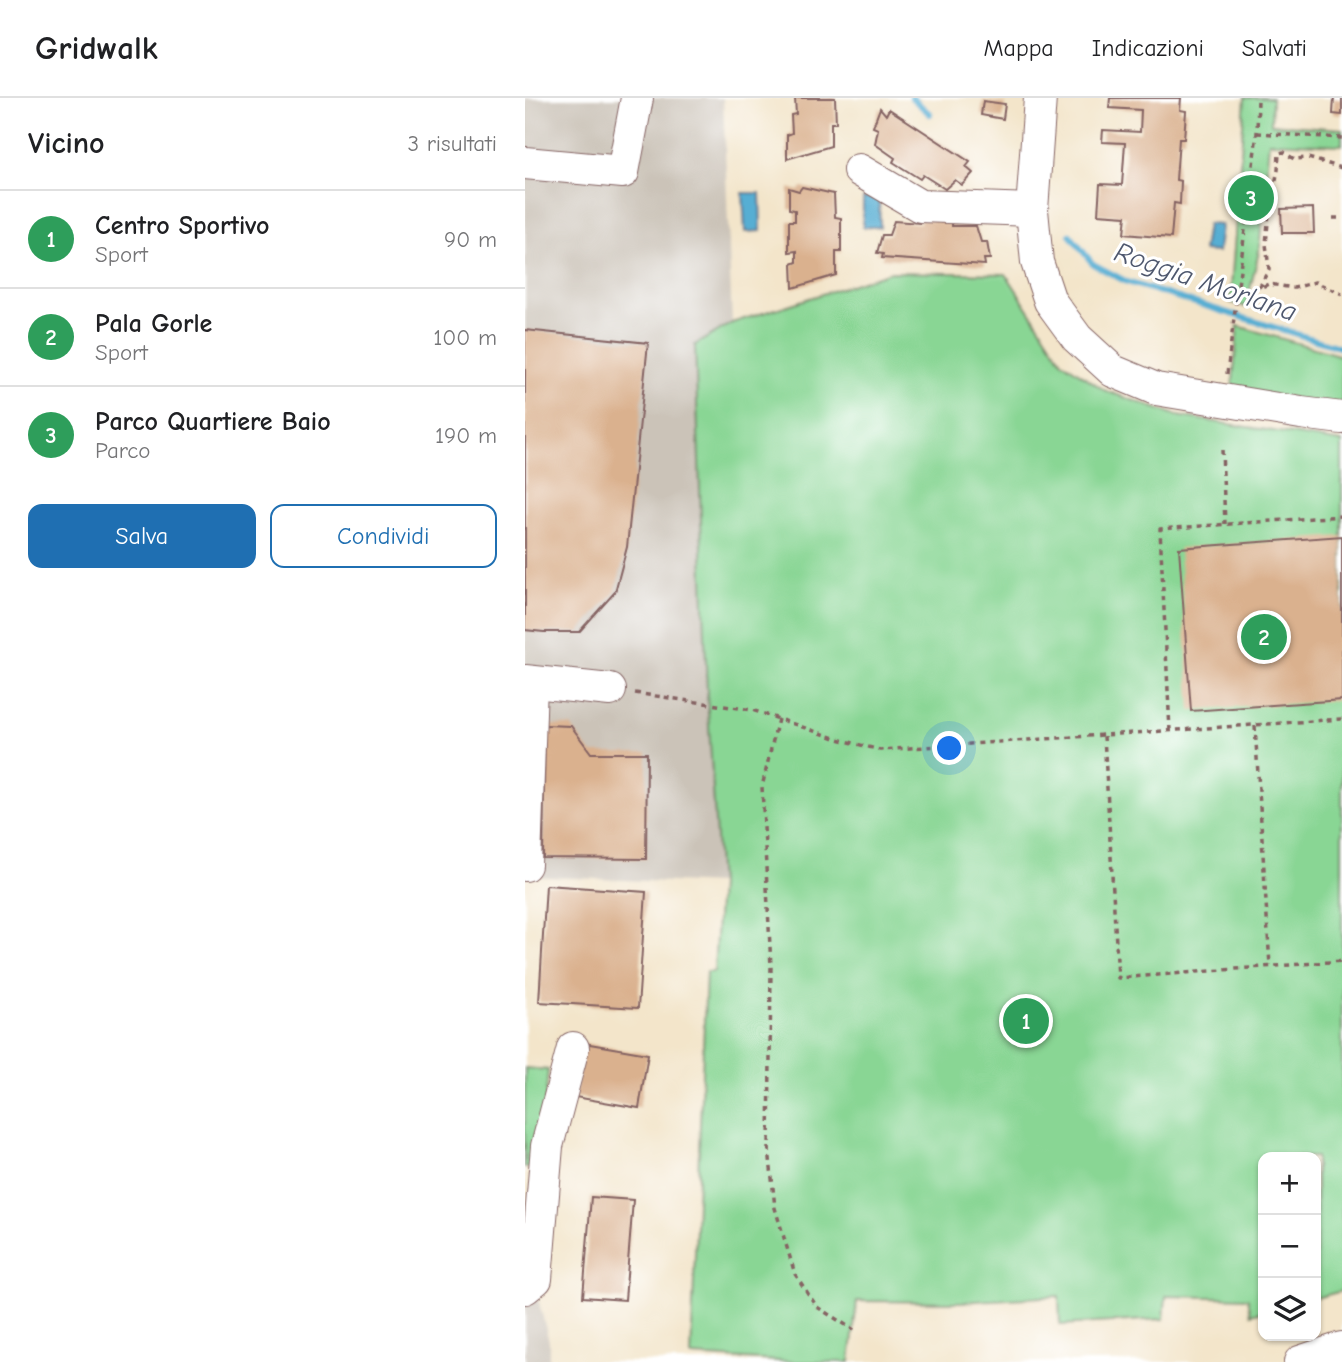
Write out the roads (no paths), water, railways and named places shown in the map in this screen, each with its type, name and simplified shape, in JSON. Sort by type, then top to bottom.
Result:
[{"type":"street","points":[[525,163],[623,172],[637,98]]},
{"type":"street","points":[[1040,98],[1032,211],[1037,262],[1050,301],[1076,338],[1114,371],[1156,389],[1342,418]]},
{"type":"street","points":[[859,170],[920,206],[1032,211]]},
{"type":"street","points":[[525,865],[528,681],[610,690]]},
{"type":"street","points":[[525,1288],[536,1279],[547,1146],[573,1048]]},
{"type":"street","points":[[1300,1362],[1342,1349]]},
{"type":"water","points":[[743,193],[760,193],[761,231],[745,232]]},
{"type":"water","points":[[863,198],[879,198],[880,227],[863,227]]},
{"type":"water","points":[[1207,224],[1221,225],[1218,252],[1203,251]]},
{"type":"waterway","name":"Roggia Morlana","points":[[912,98],[930,114]]},
{"type":"waterway","name":"Roggia Morlana","points":[[1070,235],[1093,264],[1127,282],[1342,348]]},
{"type":"place","name":"Parco Quartiere Baio","points":[[1251,198]]},
{"type":"place","name":"Pala Gorle","points":[[1264,637]]},
{"type":"place","name":"Centro Sportivo","points":[[1026,1021]]}]
